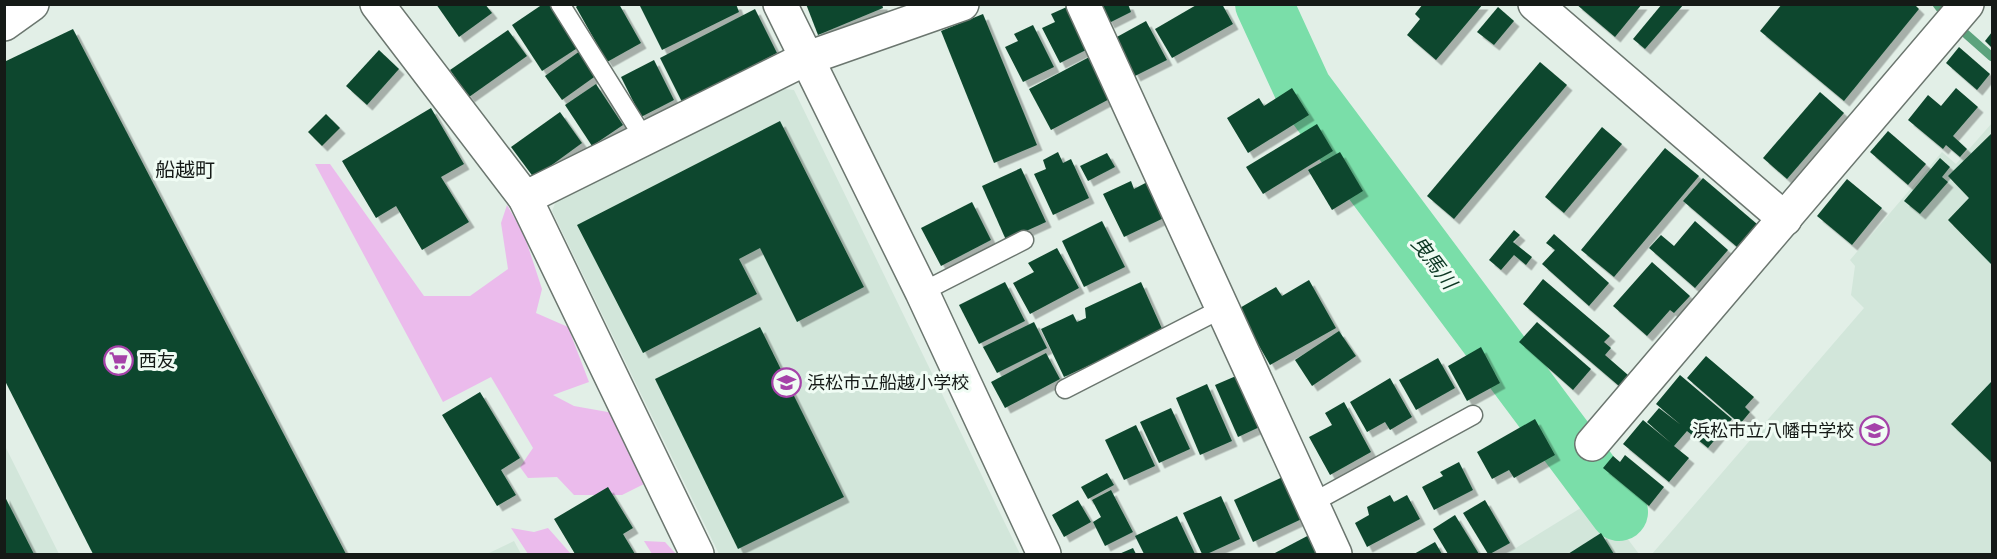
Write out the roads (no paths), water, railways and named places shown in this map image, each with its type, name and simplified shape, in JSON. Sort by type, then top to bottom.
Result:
[{"type":"street","points":[[4,24],[32,4]]},
{"type":"street","points":[[377,4],[525,198],[697,555]]},
{"type":"street","points":[[780,4],[922,292],[1044,555]]},
{"type":"street","points":[[525,198],[806,59],[962,4]]},
{"type":"street","points":[[1083,4],[1335,555]]},
{"type":"street","points":[[1535,4],[1785,219]]},
{"type":"street","points":[[1592,444],[1967,4]]},
{"type":"lane","points":[[560,4],[644,138]]},
{"type":"lane","points":[[922,292],[1024,240]]},
{"type":"lane","points":[[1065,389],[1223,308]]},
{"type":"lane","points":[[1312,503],[1473,415]]},
{"type":"waterway","name":"曳馬川","points":[[1264,4],[1303,89],[1619,512]]},
{"type":"waterway","points":[[1937,4],[1940,8]]},
{"type":"waterway","points":[[1966,34],[1992,57]]},
{"type":"place","name":"西友","points":[[118,361]]},
{"type":"place","name":"浜松市立船越小学校","points":[[786,383]]},
{"type":"place","name":"浜松市立八幡中学校","points":[[1875,431]]},
{"type":"district","name":"船越町","points":[[185,171]]}]
